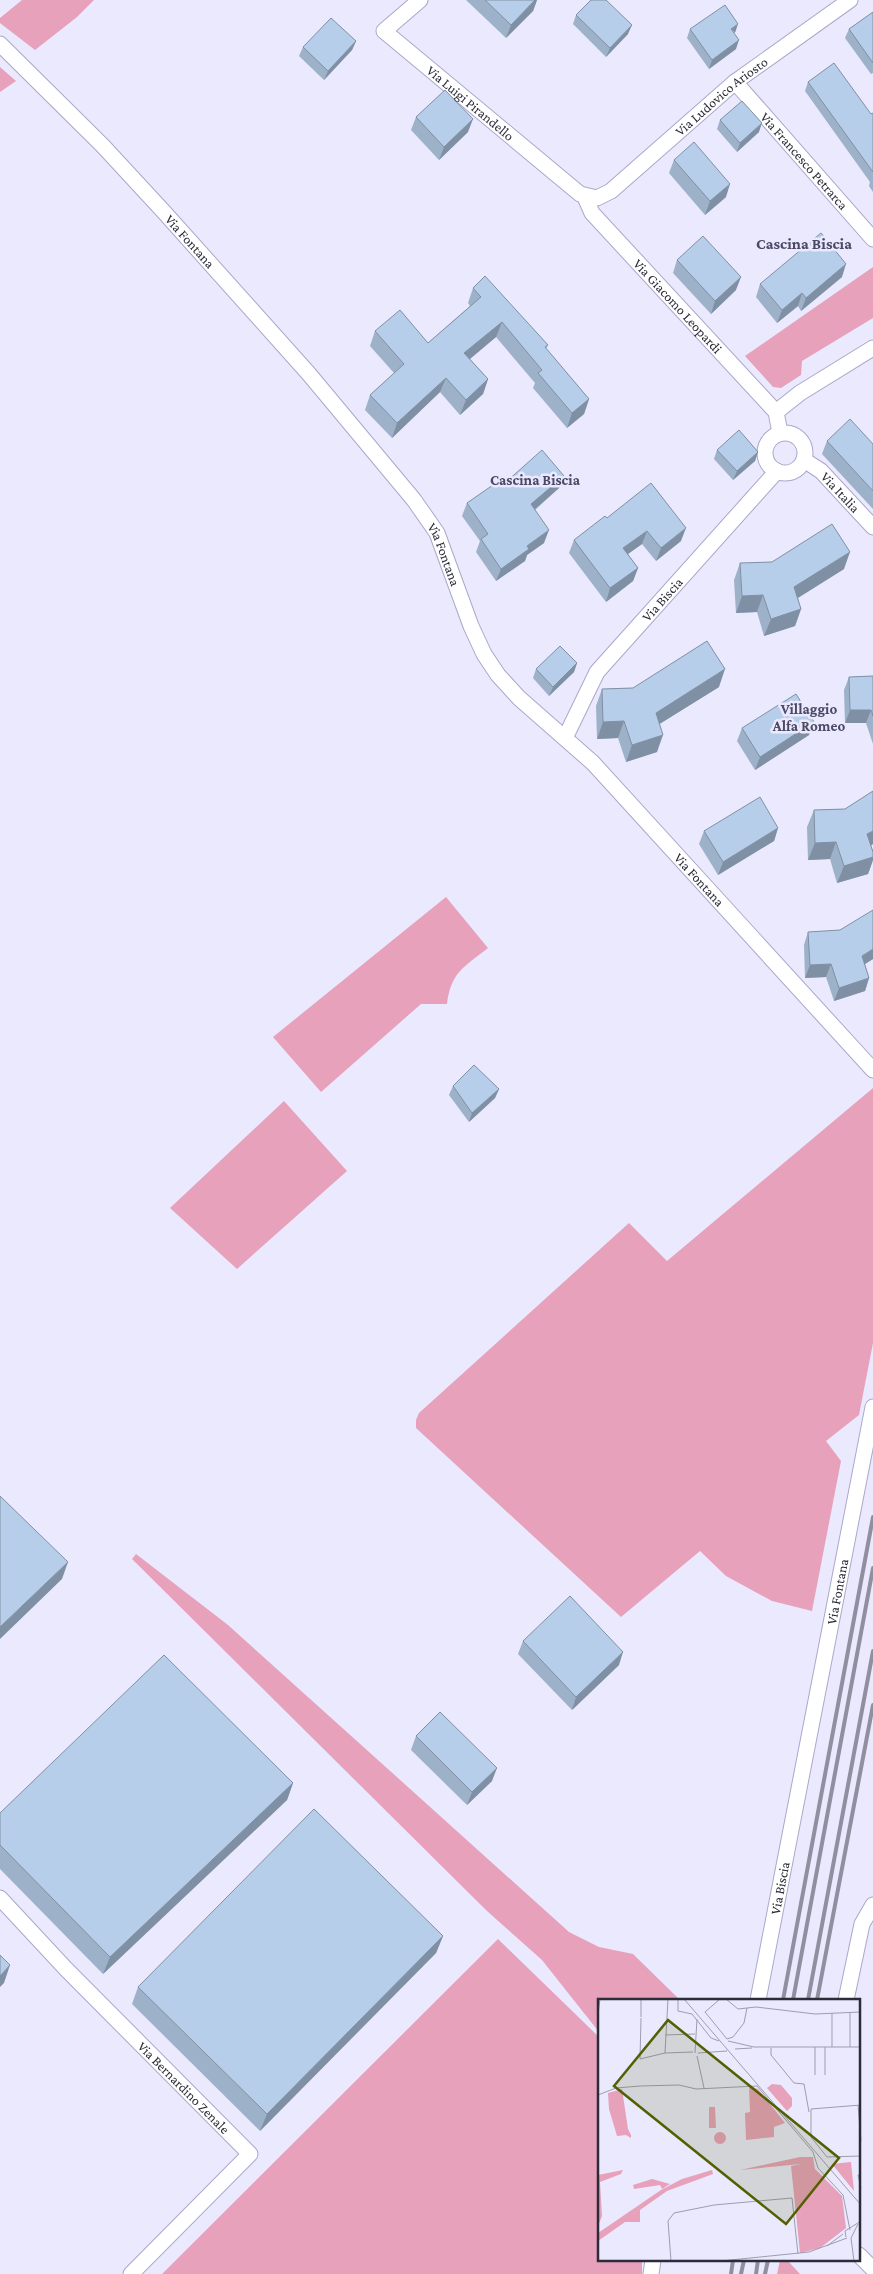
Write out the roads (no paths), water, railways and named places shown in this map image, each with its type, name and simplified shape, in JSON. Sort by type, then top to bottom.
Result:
[{"type":"street","name":"Via Luigi Pirandello","points":[[420,0],[384,31],[556,174],[591,198]]},
{"type":"street","name":"Via Ludovico Ariosto","points":[[591,198],[611,192],[734,82],[850,0]]},
{"type":"street","name":"Via Fontana","points":[[0,44],[104,146],[164,212],[309,374],[414,500],[437,533],[471,626],[484,654],[498,675],[519,698],[593,763],[873,1070]]},
{"type":"street","name":"Via Francesco Petrarca","points":[[734,82],[873,239]]},
{"type":"street","name":"Via Giacomo Leopardi","points":[[591,198],[592,213],[776,412]]},
{"type":"street","points":[[780,433],[776,412],[800,392],[873,348]]},
{"type":"street","points":[[787,432],[798,437],[805,448],[804,460],[796,470],[783,473],[777,471],[767,462],[765,449],[770,438],[787,432]]},
{"type":"street","name":"Via Italia","points":[[804,460],[822,471],[873,527]]},
{"type":"street","name":"Via Biscia","points":[[565,738],[597,672],[777,471]]},
{"type":"street","name":"Via Fontana","points":[[802,1776],[873,1408]]},
{"type":"street","name":"Via Biscia","points":[[758,1999],[802,1776]]},
{"type":"street","name":"Via Bernardino Zenale","points":[[0,1898],[66,1969],[250,2154],[131,2274]]},
{"type":"street","points":[[846,1999],[862,1924],[873,1905]]},
{"type":"street","points":[[860,2256],[873,2269]]},
{"type":"railway","points":[[783,1999],[873,1517]]},
{"type":"railway","points":[[793,1999],[873,1568]]},
{"type":"railway","points":[[808,1999],[873,1651]]},
{"type":"railway","points":[[817,1999],[873,1705]]},
{"type":"railway","points":[[731,2274],[733,2262]]},
{"type":"railway","points":[[741,2274],[744,2262]]},
{"type":"railway","points":[[756,2274],[758,2262]]},
{"type":"railway","points":[[765,2274],[768,2262]]},
{"type":"district","name":"Cascina Biscia","points":[[804,243]]},
{"type":"district","name":"Cascina Biscia","points":[[535,480]]},
{"type":"district","name":"Villaggio Alfa Romeo","points":[[809,718]]}]
